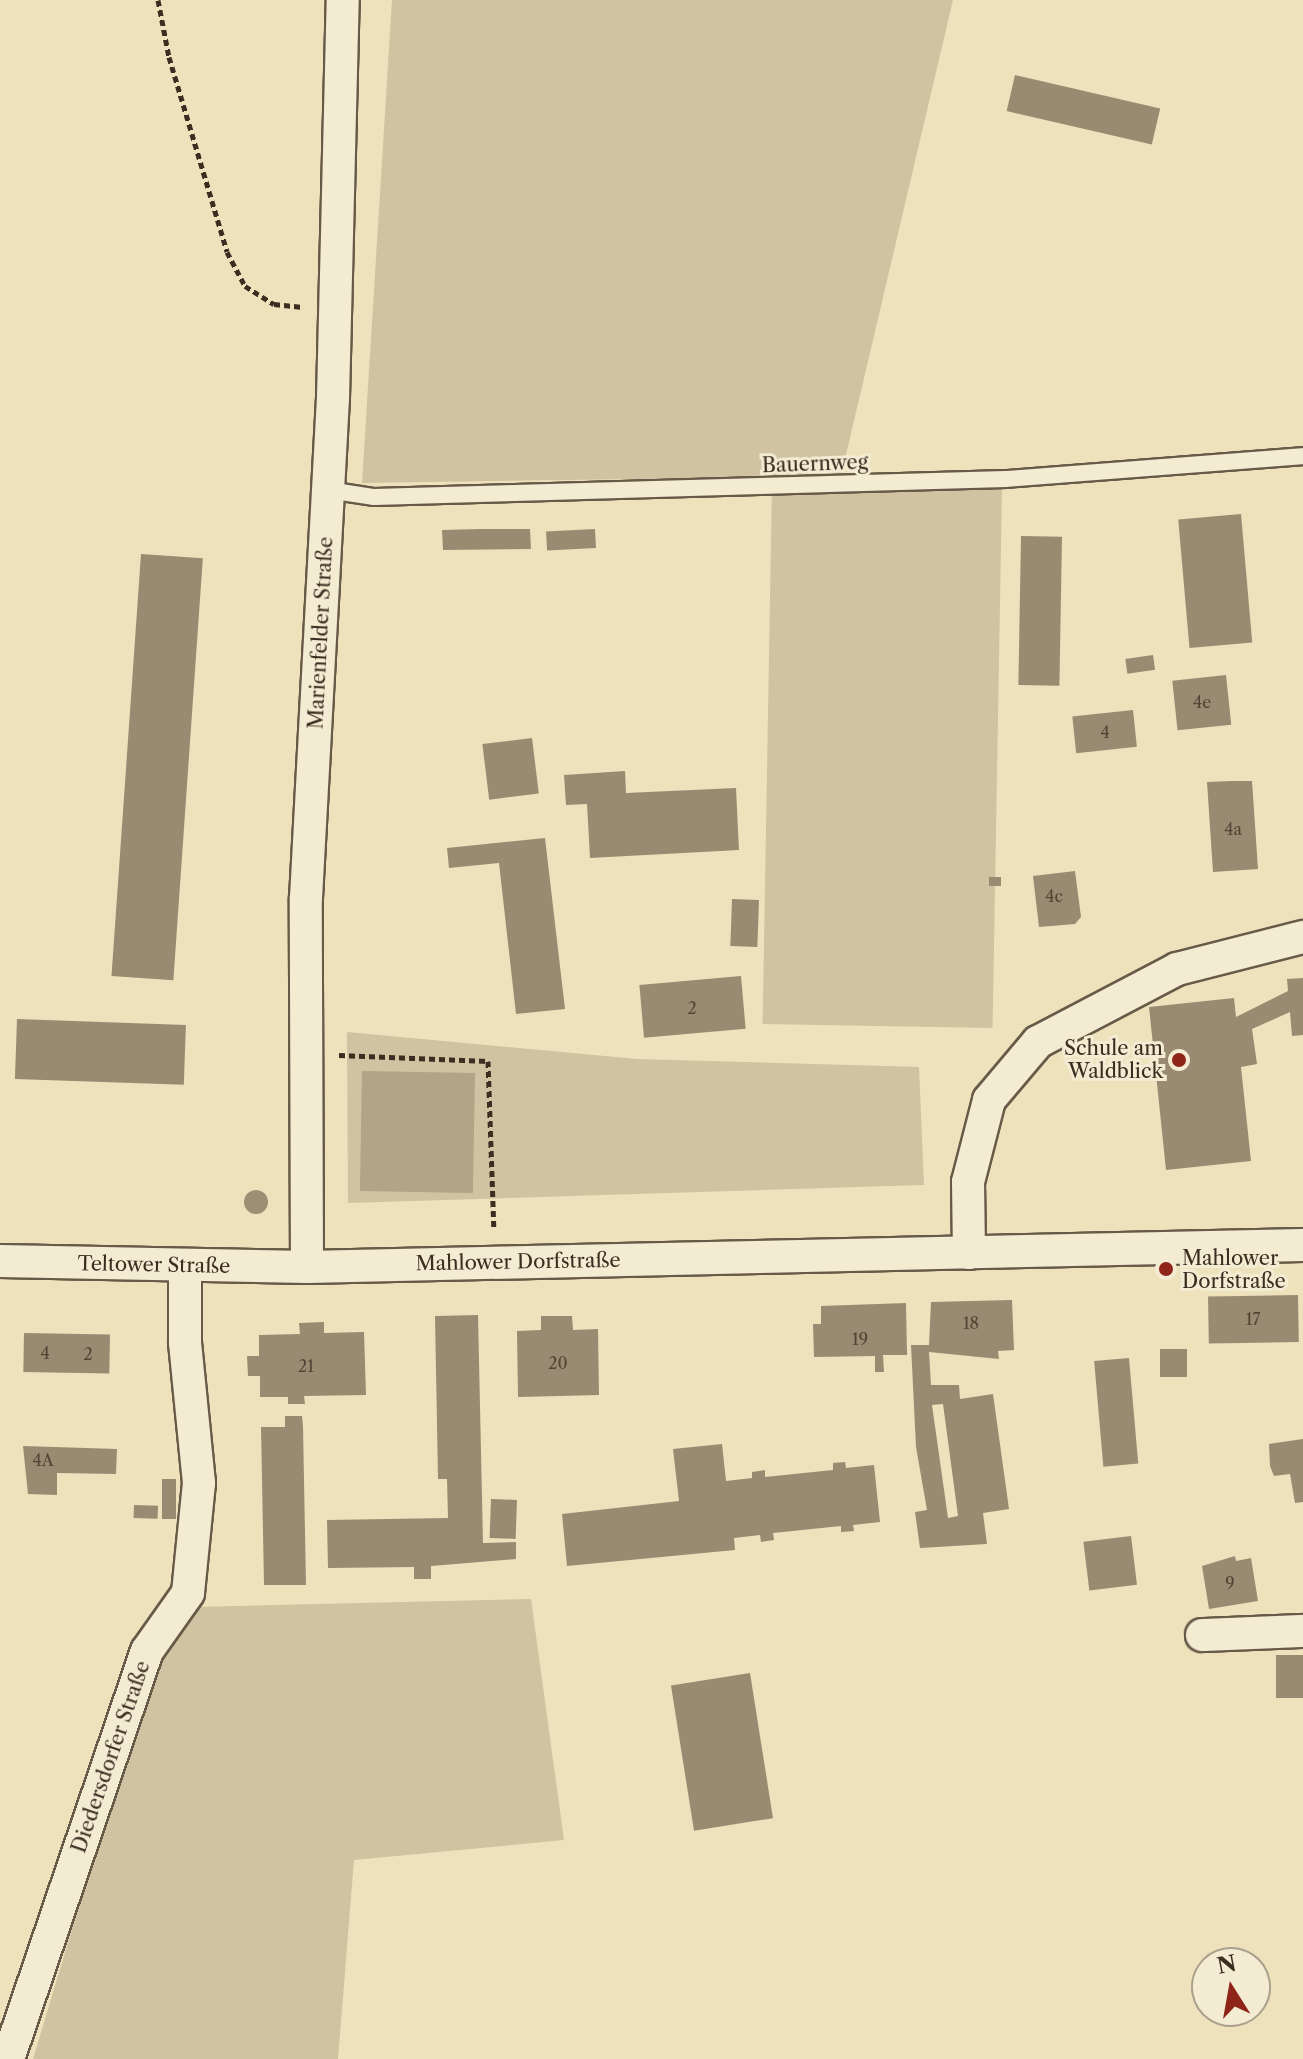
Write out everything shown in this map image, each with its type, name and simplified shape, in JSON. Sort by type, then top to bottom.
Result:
[{"type":"street","name":"Marienfelder Straße","points":[[307,1267],[304,1056],[306,898],[336,310],[343,0]]},
{"type":"street","points":[[969,1253],[968,1182],[989,1100],[1038,1042],[1080,1016],[1177,969],[1303,937]]},
{"type":"street","name":"Mahlower Dorfstraße","points":[[307,1267],[1303,1245]]},
{"type":"street","name":"Teltower Straße","points":[[0,1261],[307,1267]]},
{"type":"street","name":"Diedersdorfer Straße","points":[[8,2059],[147,1651],[188,1593],[199,1483],[185,1342],[185,1266]]},
{"type":"street","points":[[1202,1635],[1303,1631]]},
{"type":"lane","name":"Bauernweg","points":[[328,490],[374,497],[1006,479],[1303,456]]},
{"type":"path","points":[[158,0],[169,57],[222,237],[245,286],[274,304],[336,310]]},
{"type":"path","points":[[304,1056],[488,1061],[495,1239]]},
{"type":"shaded area","points":[[392,0],[953,0],[841,476],[362,483]]},
{"type":"shaded area","points":[[772,483],[1002,487],[993,1028],[763,1024]]},
{"type":"shaded area","points":[[347,1032],[637,1059],[919,1067],[924,1185],[348,1203]]},
{"type":"shaded area","points":[[362,1071],[475,1073],[473,1193],[360,1191]]},
{"type":"shaded area","points":[[531,1599],[564,1840],[354,1860],[338,2059],[33,2059],[156,1649],[195,1607]]},
{"type":"building","points":[[1015,75],[1160,109],[1152,145],[1007,111]]},
{"type":"building","points":[[1241,514],[1252,643],[1189,648],[1178,519]]},
{"type":"building","points":[[530,529],[531,549],[443,550],[442,530]]},
{"type":"building","points":[[595,529],[596,548],[547,551],[546,532]]},
{"type":"building","points":[[1021,536],[1062,537],[1059,686],[1018,685]]},
{"type":"building","points":[[141,554],[203,558],[173,980],[111,976]]},
{"type":"building","points":[[1153,655],[1155,670],[1127,674],[1125,659]]},
{"type":"building","points":[[1226,675],[1231,725],[1178,730],[1172,681]]},
{"type":"building","points":[[1133,710],[1137,747],[1076,753],[1072,716]]},
{"type":"building","points":[[532,738],[539,794],[489,800],[482,744]]},
{"type":"building","points":[[625,771],[626,793],[736,788],[739,850],[590,858],[587,804],[566,805],[564,775]]},
{"type":"building","points":[[1252,781],[1258,869],[1213,872],[1207,782]]},
{"type":"building","points":[[545,838],[565,1009],[516,1014],[499,863],[449,868],[447,848]]},
{"type":"building","points":[[1075,871],[1081,917],[1075,924],[1039,927],[1033,876]]},
{"type":"building","points":[[989,877],[1001,877],[1001,886],[989,886]]},
{"type":"building","points":[[732,899],[759,900],[757,947],[730,946]]},
{"type":"building","points":[[741,976],[746,1029],[644,1038],[639,985]]},
{"type":"building","points":[[1303,978],[1303,1035],[1292,1036],[1290,1012],[1252,1029],[1257,1064],[1241,1067],[1251,1161],[1166,1170],[1149,1007],[1234,998],[1236,1017],[1288,991],[1287,979]]},
{"type":"building","points":[[17,1019],[186,1025],[184,1085],[15,1079]]},
{"type":"building","points":[[1298,1295],[1299,1342],[1209,1344],[1208,1297]]},
{"type":"building","points":[[1012,1300],[1014,1350],[998,1351],[999,1359],[929,1352],[931,1385],[959,1385],[960,1399],[993,1394],[1009,1509],[983,1513],[987,1544],[920,1548],[915,1512],[927,1510],[916,1447],[911,1345],[929,1345],[931,1302]],"holes":[[[943,1404],[958,1516],[948,1518],[932,1405]]]},
{"type":"building","points":[[906,1303],[907,1355],[883,1355],[884,1372],[875,1372],[875,1356],[814,1357],[813,1324],[821,1324],[821,1306]]},
{"type":"building","points":[[478,1315],[483,1543],[516,1542],[516,1559],[431,1566],[431,1579],[414,1579],[414,1567],[328,1568],[327,1520],[448,1518],[447,1479],[438,1479],[435,1316]]},
{"type":"building","points":[[541,1316],[572,1316],[573,1330],[598,1329],[599,1395],[518,1397],[517,1331],[541,1330]]},
{"type":"building","points":[[324,1322],[324,1333],[364,1332],[366,1395],[304,1396],[305,1404],[288,1404],[288,1397],[260,1397],[260,1376],[248,1376],[247,1356],[259,1356],[259,1335],[300,1334],[299,1323]]},
{"type":"building","points":[[24,1333],[110,1335],[109,1373],[23,1372]]},
{"type":"building","points":[[1160,1349],[1187,1349],[1187,1377],[1160,1377]]},
{"type":"building","points":[[1129,1358],[1138,1464],[1103,1467],[1094,1361]]},
{"type":"building","points":[[285,1416],[302,1416],[306,1585],[264,1585],[261,1427],[285,1427]]},
{"type":"building","points":[[1303,1439],[1303,1502],[1295,1503],[1290,1474],[1274,1476],[1270,1466],[1269,1444]]},
{"type":"building","points":[[722,1444],[726,1481],[752,1478],[752,1472],[765,1470],[765,1477],[833,1470],[833,1463],[845,1462],[846,1468],[874,1465],[880,1522],[853,1525],[854,1531],[841,1532],[841,1526],[773,1533],[774,1540],[761,1542],[760,1535],[734,1538],[735,1550],[567,1566],[562,1514],[679,1501],[673,1449]]},
{"type":"building","points":[[23,1446],[117,1449],[116,1474],[57,1473],[57,1495],[28,1494]]},
{"type":"building","points":[[162,1479],[176,1479],[176,1519],[162,1519]]},
{"type":"building","points":[[491,1499],[517,1500],[516,1539],[490,1538]]},
{"type":"building","points":[[134,1505],[158,1506],[158,1519],[134,1518]]},
{"type":"building","points":[[1131,1536],[1137,1585],[1089,1590],[1083,1542]]},
{"type":"building","points":[[1235,1556],[1236,1561],[1251,1558],[1258,1601],[1209,1609],[1202,1566]]},
{"type":"building","points":[[1276,1655],[1303,1655],[1303,1698],[1276,1698]]},
{"type":"building","points":[[750,1673],[773,1818],[694,1831],[671,1686]]},
{"type":"place","name":"Schule am Waldblick","points":[[1179,1060]]},
{"type":"place","name":"Mahlower Dorfstraße","points":[[1166,1269]]}]
